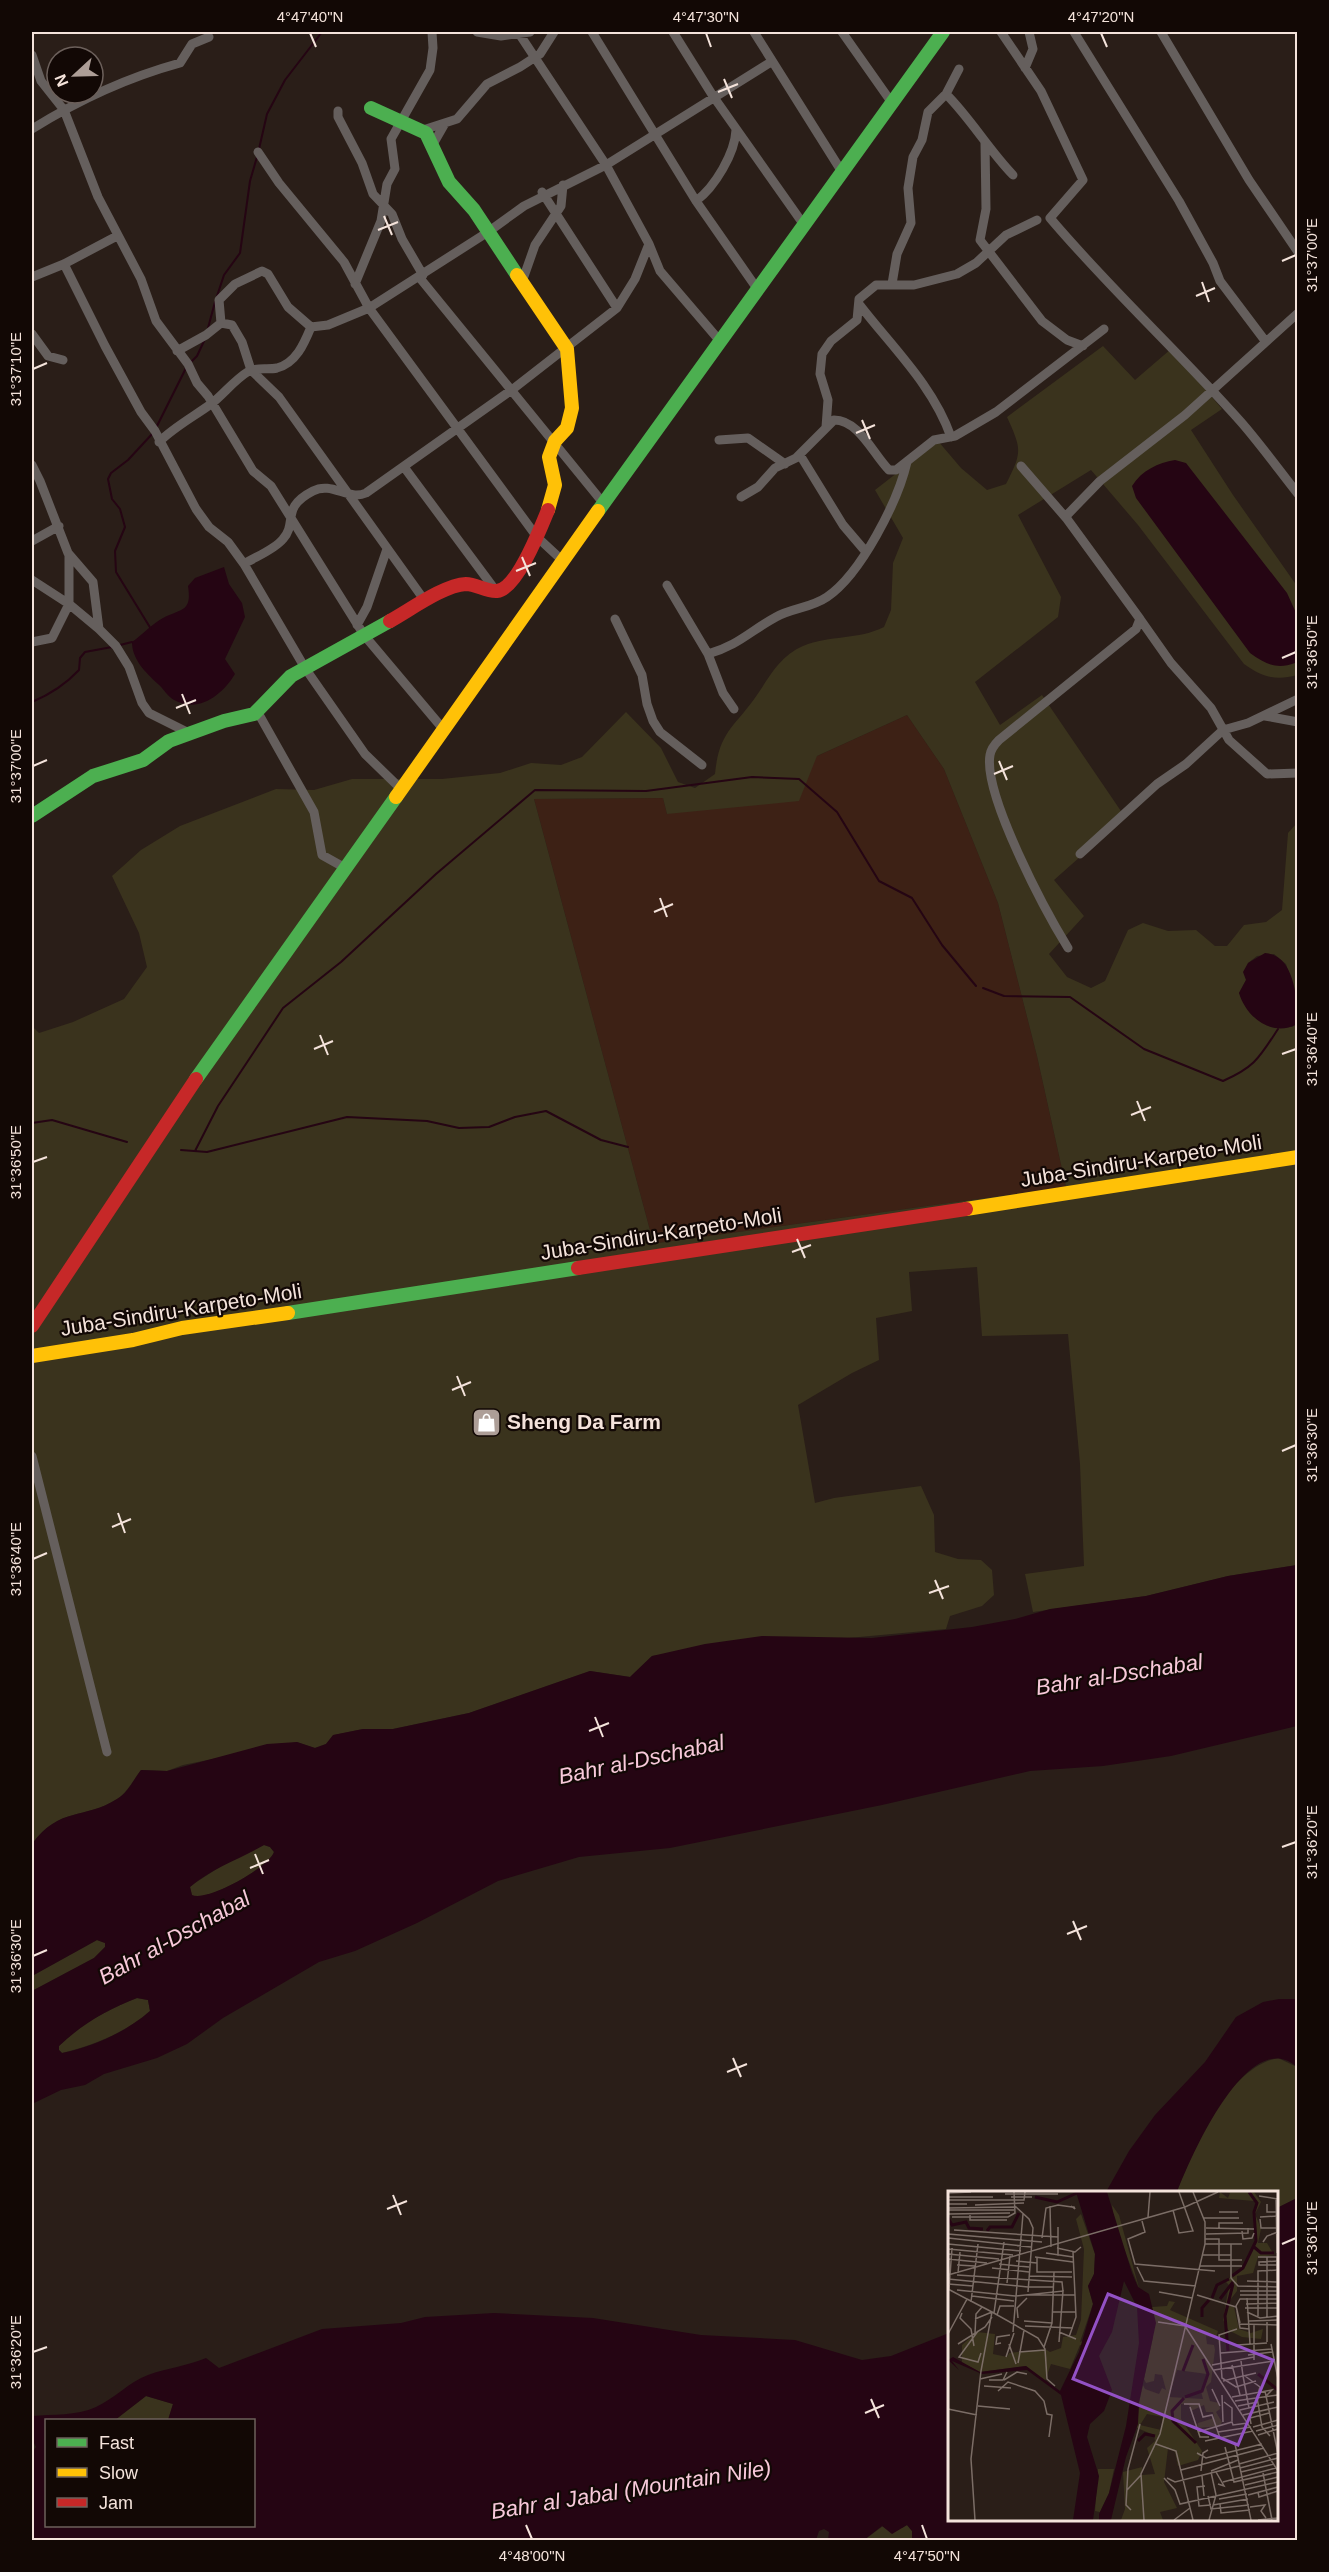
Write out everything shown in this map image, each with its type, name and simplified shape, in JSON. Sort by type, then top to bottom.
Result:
[{"type":"main road","points":[[32,1326],[168,1119],[719,340],[758,290],[943,32]]},
{"type":"main road","points":[[32,816],[93,776],[143,760],[169,741],[189,733],[257,711],[283,682],[361,630],[425,602],[448,589],[466,584],[496,591],[504,589],[512,581],[537,537],[552,500],[555,485],[549,458],[555,441],[567,428],[572,408],[567,349],[521,285],[474,210],[456,192],[423,130],[371,108]]},
{"type":"main road","name":"Juba-Sindiru-Karpeto-Moli","points":[[32,1356],[133,1340],[182,1329],[350,1305],[708,1247],[1057,1196],[1298,1157]]},
{"type":"street","points":[[355,284],[384,207],[387,184],[394,169],[391,139],[430,70],[434,48],[432,32]]},
{"type":"street","points":[[477,32],[501,36],[530,32]]},
{"type":"street","points":[[519,32],[606,165],[649,244],[660,271],[719,340]]},
{"type":"street","points":[[423,130],[444,125],[464,113],[487,84],[536,56],[554,32]]},
{"type":"street","points":[[591,32],[696,201],[758,290]]},
{"type":"street","points":[[673,32],[736,130],[804,225]]},
{"type":"street","points":[[754,32],[842,172]]},
{"type":"street","points":[[842,32],[892,103]]},
{"type":"street","points":[[1001,32],[1041,91],[1083,180],[1050,218],[1090,266],[1243,424],[1298,494]]},
{"type":"street","points":[[1025,68],[1032,49],[1029,32]]},
{"type":"street","points":[[1074,32],[1179,201],[1213,263],[1220,281],[1266,342]]},
{"type":"street","points":[[1161,32],[1249,180],[1298,252]]},
{"type":"street","points":[[32,129],[64,110],[144,74],[180,63],[192,44],[209,37]]},
{"type":"street","points":[[32,55],[41,81],[64,110],[83,163],[117,236],[141,279],[156,321],[212,403],[253,471],[271,486],[361,630],[444,730]]},
{"type":"street","points":[[221,323],[219,300],[235,284],[262,271],[268,274],[288,307],[311,327],[328,325],[369,308],[488,232],[542,193],[606,165],[713,96],[734,86],[771,62]]},
{"type":"street","points":[[892,284],[897,254],[911,223],[908,188],[913,157],[922,140],[928,112],[946,94],[959,69]]},
{"type":"street","points":[[946,94],[968,117],[985,143],[1013,175]]},
{"type":"street","points":[[338,111],[338,117],[362,163],[373,194],[392,214],[421,276],[604,504]]},
{"type":"street","points":[[432,146],[444,125]]},
{"type":"street","points":[[696,201],[711,188],[731,154],[736,130]]},
{"type":"street","points":[[985,143],[986,209],[979,236],[1042,321],[1067,340],[1083,346]]},
{"type":"street","points":[[258,152],[279,183],[334,247],[369,308],[456,429],[537,537],[564,562]]},
{"type":"street","points":[[521,285],[535,245],[556,215],[562,200],[563,185]]},
{"type":"street","points":[[542,193],[617,308]]},
{"type":"street","points":[[1037,220],[1006,235],[976,263],[957,274],[914,285],[882,284],[869,290],[859,299],[857,320],[831,341],[822,354],[820,374],[828,400],[842,420],[854,428],[890,470],[896,470],[934,440],[951,437],[996,412],[1104,329]]},
{"type":"street","points":[[32,277],[64,264],[117,236]]},
{"type":"street","points":[[244,564],[282,540],[295,503],[315,490],[327,487],[359,496],[404,467],[567,349],[617,308],[634,279],[649,244]]},
{"type":"street","points":[[64,264],[105,346],[141,412],[155,431],[196,509],[210,527],[228,542],[244,564],[304,668],[365,754],[402,790]]},
{"type":"street","points":[[859,304],[917,375],[943,418],[951,437]]},
{"type":"street","points":[[1067,519],[1070,511],[1100,481],[1156,439],[1298,313]]},
{"type":"street","points":[[177,351],[206,335],[221,323]]},
{"type":"street","points":[[221,323],[232,326],[242,342],[251,370],[279,397],[425,602]]},
{"type":"street","points":[[159,442],[174,428],[212,403],[223,391],[251,370],[278,368],[291,359],[302,348],[311,327]]},
{"type":"street","points":[[32,334],[48,356],[63,360]]},
{"type":"street","points":[[826,427],[828,400]]},
{"type":"street","points":[[741,497],[758,487],[775,468],[800,455],[831,421],[842,420]]},
{"type":"street","points":[[719,440],[748,438],[785,464]]},
{"type":"street","points":[[800,455],[843,525],[866,552]]},
{"type":"street","points":[[708,654],[738,644],[779,615],[814,605],[829,595],[866,552],[897,499],[907,462]]},
{"type":"street","points":[[32,465],[68,553],[69,604],[52,638],[32,642]]},
{"type":"street","points":[[1021,466],[1067,519],[1171,663],[1211,708],[1223,730],[1240,752],[1267,774],[1298,773]]},
{"type":"street","points":[[404,467],[496,591]]},
{"type":"street","points":[[32,541],[58,526]]},
{"type":"street","points":[[361,630],[387,549]]},
{"type":"street","points":[[68,553],[93,582],[99,629]]},
{"type":"street","points":[[32,580],[69,604],[116,646],[129,667],[146,710],[189,733]]},
{"type":"street","points":[[667,585],[708,654],[718,683],[734,709]]},
{"type":"street","points":[[615,619],[642,675],[647,704],[653,721],[660,732],[702,765]]},
{"type":"street","points":[[1068,948],[1008,832],[994,791],[990,756],[999,740],[1136,629],[1140,619]]},
{"type":"street","points":[[1080,854],[1157,784],[1186,764],[1223,730],[1263,716],[1298,699]]},
{"type":"street","points":[[257,711],[314,812],[322,855],[347,869]]},
{"type":"street","points":[[1263,716],[1298,722]]},
{"type":"street","points":[[32,1456],[107,1752]]},
{"type":"shaded area","points":[[1103,346],[1135,380],[1171,349],[1222,409],[1191,430],[1297,586],[1297,675],[1276,678],[1263,675],[1244,664],[1138,525],[1091,470],[1018,515],[1061,597],[1058,617],[975,682],[1000,725],[1042,695],[1125,817],[1054,880],[1084,916],[1049,954],[1067,977],[1091,988],[1105,981],[1128,930],[1143,923],[1168,931],[1196,930],[1215,946],[1227,946],[1244,925],[1266,922],[1282,910],[1288,833],[1297,823],[1297,999],[1286,964],[1274,954],[1257,956],[1248,963],[1246,980],[1239,993],[1269,1026],[1292,1027],[1297,1024],[1297,1565],[1228,1576],[1146,1596],[1033,1612],[1025,1574],[1084,1566],[1080,1464],[1068,1334],[982,1336],[977,1267],[909,1272],[912,1311],[876,1318],[879,1360],[798,1405],[815,1503],[834,1498],[921,1486],[934,1515],[935,1552],[958,1559],[981,1560],[992,1570],[994,1595],[982,1606],[950,1616],[946,1629],[652,1656],[630,1677],[590,1671],[469,1713],[393,1729],[363,1729],[334,1735],[326,1744],[315,1748],[297,1742],[183,1765],[167,1771],[141,1770],[127,1790],[117,1799],[94,1810],[73,1815],[52,1824],[32,1844],[32,1026],[39,1033],[73,1022],[124,999],[147,967],[139,933],[112,876],[141,850],[180,826],[276,789],[314,790],[352,779],[442,779],[500,773],[531,763],[561,765],[582,757],[626,712],[661,748],[678,782],[695,788],[715,774],[720,748],[729,730],[776,667],[788,655],[803,646],[823,640],[864,634],[884,627],[891,610],[893,563],[903,538],[875,490],[938,441],[961,468],[987,490],[1006,484],[1015,465],[1018,451],[1007,417]],"holes":[[[907,715],[944,769],[998,903],[1037,1056],[1066,1187],[658,1243],[651,1234],[534,799],[663,798],[667,814],[799,801],[817,756]]]},
{"type":"shaded area","points":[[907,715],[944,769],[998,903],[1037,1056],[1066,1187],[658,1243],[651,1234],[534,799],[663,798],[667,814],[817,756]]},
{"type":"shaded area","points":[[264,1845],[270,1847],[274,1852],[250,1874],[211,1894],[192,1896],[190,1887],[195,1883],[229,1861]]},
{"type":"shaded area","points":[[97,1940],[105,1943],[105,1947],[94,1958],[32,1991],[32,1976]]},
{"type":"shaded area","points":[[137,1998],[148,2000],[150,2011],[130,2026],[86,2046],[62,2053],[59,2050],[59,2046],[86,2024]]},
{"type":"shaded area","points":[[1278,2058],[1297,2067],[1297,2198],[1278,2208],[1278,2191],[1177,2191],[1193,2154],[1215,2112],[1228,2093],[1243,2077],[1259,2065]]},
{"type":"shaded area","points":[[146,2396],[173,2404],[168,2419],[116,2419]]},
{"type":"shaded area","points":[[907,2525],[912,2531],[912,2540],[864,2540],[883,2526],[902,2528]]},
{"type":"water","points":[[1175,460],[1186,463],[1287,593],[1297,615],[1295,663],[1282,666],[1271,665],[1250,653],[1136,498],[1132,486],[1141,476],[1157,465]]},
{"type":"water","points":[[224,567],[229,584],[242,603],[245,617],[225,659],[235,674],[217,695],[209,700],[192,705],[183,704],[170,697],[144,670],[134,654],[132,642],[159,620],[187,605],[188,586],[195,578]]},
{"type":"water","points":[[1265,953],[1283,962],[1293,981],[1297,1003],[1297,1024],[1288,1028],[1270,1027],[1261,1023],[1242,1002],[1239,993],[1246,980],[1243,972],[1248,963]]},
{"type":"water","name":"Bahr al-Dschabal","points":[[1297,1565],[1297,1726],[1171,1756],[1103,1766],[1030,1771],[882,1805],[670,1848],[579,1857],[498,1881],[417,1923],[355,1951],[319,1962],[223,2018],[187,2044],[157,2058],[104,2074],[85,2085],[61,2090],[32,2104],[32,1991],[94,1958],[105,1947],[105,1943],[97,1940],[32,1976],[32,1844],[52,1824],[73,1815],[94,1810],[121,1797],[141,1770],[167,1771],[267,1744],[297,1742],[315,1748],[326,1744],[333,1735],[363,1729],[393,1729],[469,1713],[590,1671],[630,1677],[652,1656],[705,1644],[762,1636],[872,1638],[972,1627],[1015,1619],[1050,1609],[1146,1596],[1228,1576]],"holes":[[[264,1845],[270,1847],[274,1852],[250,1874],[211,1893],[200,1896],[192,1895],[190,1887],[199,1880]],[[137,1998],[148,2000],[150,2011],[141,2019],[109,2038],[62,2053],[59,2050],[59,2046],[86,2024]]]},
{"type":"water","points":[[1297,1999],[1297,2067],[1278,2058],[1259,2064],[1241,2079],[1223,2101],[1207,2127],[1177,2191],[1107,2191],[1129,2151],[1155,2115],[1205,2062],[1236,2017],[1263,2002]]},
{"type":"water","name":"Bahr al Jabal (Mountain Nile)","points":[[1297,2198],[1297,2540],[912,2540],[912,2531],[907,2525],[892,2534],[882,2526],[864,2540],[828,2540],[829,2532],[824,2529],[819,2531],[816,2540],[32,2540],[32,2453],[36,2447],[32,2439],[32,2416],[88,2410],[103,2404],[148,2375],[206,2358],[219,2368],[322,2329],[401,2323],[425,2317],[494,2313],[593,2318],[701,2335],[795,2340],[862,2360],[891,2356],[948,2333],[948,2521],[1278,2521],[1278,2208]]},
{"type":"waterway","points":[[259,149],[267,114],[285,80],[322,32]]},
{"type":"waterway","points":[[217,296],[224,275],[240,253],[250,181],[257,157]]},
{"type":"waterway","points":[[208,328],[215,302]]},
{"type":"waterway","points":[[191,362],[197,356],[205,339]]},
{"type":"waterway","points":[[156,428],[187,366]]},
{"type":"waterway","points":[[151,629],[116,572],[115,551],[125,527],[120,509],[112,499],[108,479],[111,473],[128,460],[153,433]]},
{"type":"waterway","points":[[120,645],[132,642]]},
{"type":"waterway","points":[[32,702],[57,689],[74,675],[79,670],[80,658],[85,652],[112,647]]},
{"type":"waterway","points":[[195,1151],[218,1106],[283,1008],[341,962],[436,874],[535,790],[646,791],[752,777],[799,779],[837,812],[879,881],[912,898],[942,945],[976,986]]},
{"type":"waterway","points":[[983,988],[1004,996],[1070,997],[1144,1049],[1223,1081],[1255,1061],[1278,1029]]},
{"type":"waterway","points":[[181,1150],[207,1152],[347,1117],[427,1121],[459,1128],[489,1127],[515,1117],[546,1111],[601,1140],[628,1147]]},
{"type":"waterway","points":[[32,1123],[52,1120],[127,1142]]},
{"type":"traffic: fast","points":[[598,511],[943,32]]},
{"type":"traffic: fast","points":[[371,108],[426,133],[449,182],[474,210],[517,275]]},
{"type":"traffic: fast","points":[[32,816],[93,776],[143,760],[169,741],[224,721],[254,714],[291,676],[390,621]]},
{"type":"traffic: fast","points":[[196,1079],[396,797]]},
{"type":"traffic: fast","points":[[288,1313],[578,1268]]},
{"type":"traffic: slow","points":[[517,275],[567,349],[572,408],[567,428],[555,441],[549,457],[555,485],[548,510]]},
{"type":"traffic: slow","points":[[396,797],[598,511]]},
{"type":"traffic: slow","points":[[966,1209],[1298,1157]]},
{"type":"traffic: slow","points":[[32,1356],[133,1340],[182,1328],[288,1313]]},
{"type":"traffic: jam","points":[[390,621],[438,593],[457,585],[470,584],[493,591],[505,588],[520,569],[548,510]]},
{"type":"traffic: jam","points":[[32,1326],[196,1079]]},
{"type":"traffic: jam","points":[[578,1268],[966,1209]]},
{"type":"place","name":"Sheng Da Farm","points":[[486,1422]]}]
